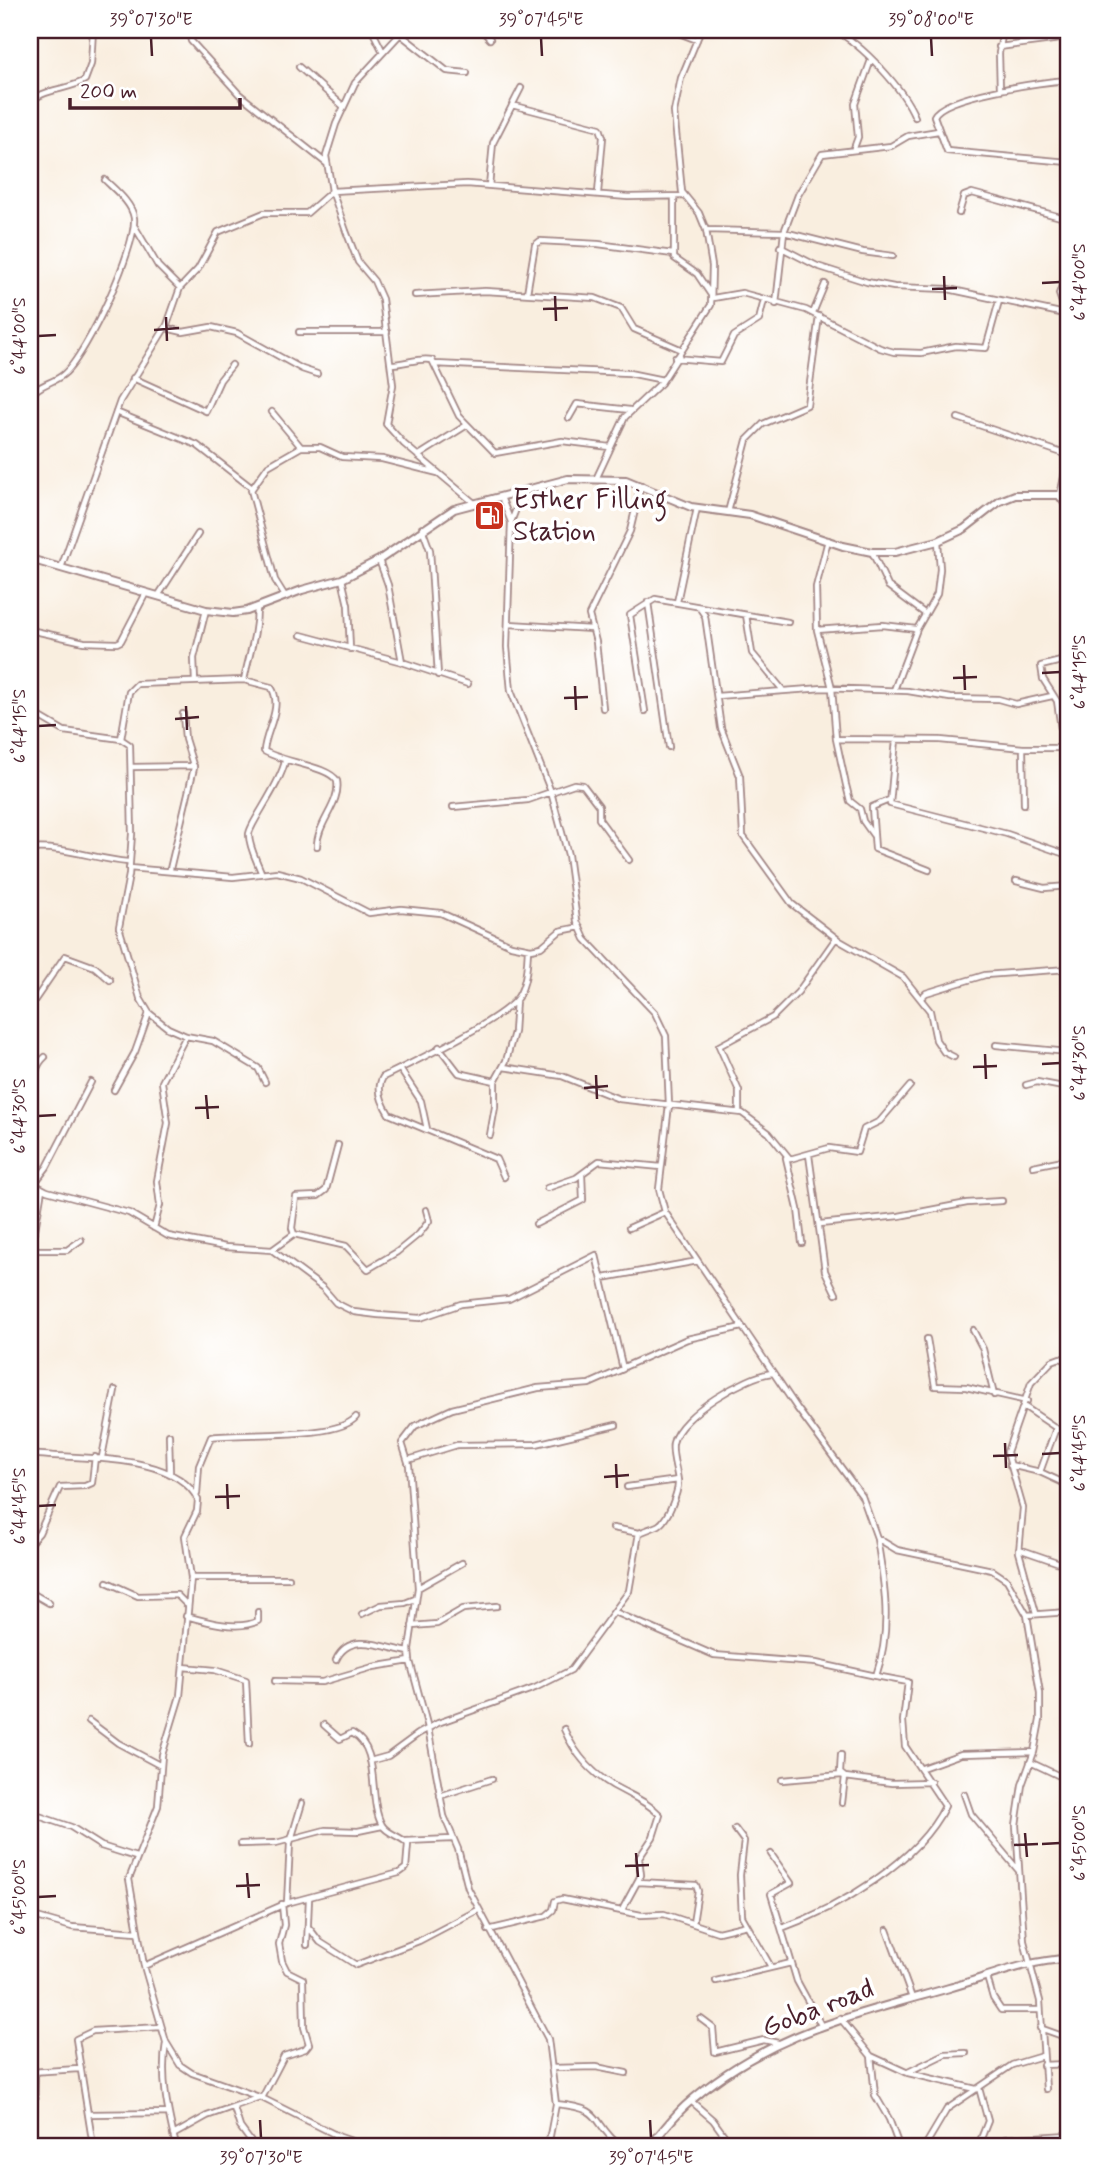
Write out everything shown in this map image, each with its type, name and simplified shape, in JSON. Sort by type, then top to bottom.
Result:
[{"type":"street","points":[[30,104],[39,95],[67,89],[85,80],[91,64],[93,30]]},
{"type":"street","points":[[189,30],[191,41],[239,94],[326,163]]},
{"type":"street","points":[[372,30],[383,51]]},
{"type":"street","points":[[482,30],[490,39]]},
{"type":"street","points":[[671,30],[697,40]]},
{"type":"street","points":[[597,477],[631,410],[663,380],[680,349],[706,317],[713,298],[712,266],[706,230],[697,210],[684,196],[674,112],[681,78],[701,30]]},
{"type":"street","points":[[834,30],[871,60],[901,92],[915,117]]},
{"type":"street","points":[[1000,89],[999,47],[1003,30]]},
{"type":"street","points":[[467,73],[447,71],[402,32],[355,83],[343,106],[326,152],[326,163],[332,191],[358,262],[378,288],[387,332],[393,388],[384,421],[393,434],[474,502]]},
{"type":"street","points":[[999,47],[1068,38]]},
{"type":"street","points":[[853,149],[858,137],[855,104],[871,60]]},
{"type":"street","points":[[299,67],[343,106]]},
{"type":"street","points":[[1068,80],[1000,89],[939,108],[934,114],[947,151],[1068,162]]},
{"type":"street","points":[[489,186],[492,146],[521,88]]},
{"type":"street","points":[[512,105],[601,130],[598,193]]},
{"type":"street","points":[[776,304],[780,247],[784,232],[798,195],[820,157],[830,152],[891,146],[908,136],[938,131]]},
{"type":"street","points":[[105,180],[128,205],[134,225],[158,266],[180,288]]},
{"type":"street","points":[[61,568],[116,412],[133,378],[166,328],[180,288],[198,269],[218,232],[264,214],[307,213],[332,191],[453,184],[674,198],[684,196]]},
{"type":"street","points":[[959,213],[964,196],[972,193],[1068,219]]},
{"type":"street","points":[[674,198],[673,254],[680,263],[697,274],[713,298]]},
{"type":"street","points":[[30,395],[42,383],[64,375],[81,352],[104,311],[134,225]]},
{"type":"street","points":[[706,230],[784,232],[863,252],[893,256]]},
{"type":"street","points":[[527,293],[535,245],[540,241],[598,244],[673,254]]},
{"type":"street","points":[[780,247],[817,266],[867,282],[894,287],[934,287],[1067,317]]},
{"type":"street","points":[[1067,317],[1059,292],[1068,270]]},
{"type":"street","points":[[727,512],[745,442],[763,424],[807,405],[816,314],[825,284]]},
{"type":"street","points":[[415,295],[485,291],[580,296],[621,308],[634,329],[680,349]]},
{"type":"street","points":[[713,298],[742,293],[816,314],[884,349],[921,353],[948,346],[986,348],[999,301]]},
{"type":"street","points":[[675,358],[721,362],[734,336],[760,320],[764,300]]},
{"type":"street","points":[[166,328],[181,332],[211,327],[236,333],[302,369],[317,373]]},
{"type":"street","points":[[299,332],[387,332]]},
{"type":"street","points":[[391,364],[410,363],[423,358],[435,364],[636,373],[663,380]]},
{"type":"street","points":[[435,364],[450,400],[467,425],[487,447],[498,453],[543,442],[572,441],[610,447]]},
{"type":"street","points":[[133,378],[207,411],[220,380],[232,365]]},
{"type":"street","points":[[30,367],[30,395]]},
{"type":"street","points":[[569,418],[577,404],[631,410]]},
{"type":"street","points":[[116,412],[197,444],[251,488],[275,580],[285,596]]},
{"type":"street","points":[[272,412],[301,447]]},
{"type":"street","points":[[958,418],[1068,457],[1060,496],[1068,507]]},
{"type":"street","points":[[418,456],[467,425]]},
{"type":"street","points":[[251,488],[268,466],[301,447],[320,447],[342,457],[382,459],[441,474]]},
{"type":"street","points":[[30,559],[206,610],[233,613],[257,608],[285,596],[342,579],[379,559],[454,509],[548,482],[597,477],[642,484],[697,508],[771,520],[828,541],[872,552],[895,552],[937,541],[964,529],[1006,498],[1018,494],[1060,496]]},
{"type":"street","points":[[603,708],[596,642],[589,615],[631,530],[642,484]]},
{"type":"street","points":[[524,490],[511,522],[507,653],[513,702],[551,792],[568,855],[580,927],[585,939],[659,1019],[667,1049],[669,1105],[659,1193],[666,1212],[773,1373],[862,1496],[877,1538],[887,1620],[882,1659],[876,1676]]},
{"type":"street","points":[[501,497],[511,522]]},
{"type":"street","points":[[677,602],[697,508]]},
{"type":"street","points":[[422,528],[430,550],[438,675]]},
{"type":"street","points":[[158,596],[198,534]]},
{"type":"street","points":[[828,541],[816,587],[817,630],[832,688],[836,739],[850,801],[860,809],[863,821],[873,835]]},
{"type":"street","points":[[894,690],[924,613],[937,594],[940,569],[937,541]]},
{"type":"street","points":[[872,552],[888,586],[924,613]]},
{"type":"street","points":[[379,559],[388,585],[402,662]]},
{"type":"street","points":[[342,579],[348,605],[350,649]]},
{"type":"street","points":[[30,630],[84,642],[117,643],[121,641],[146,593]]},
{"type":"street","points":[[645,711],[630,615],[648,601],[655,599],[677,602],[788,622]]},
{"type":"street","points":[[648,601],[669,747]]},
{"type":"street","points":[[699,607],[705,615],[725,740],[740,776],[743,836],[792,904],[835,938],[898,972],[930,1011],[936,1040],[944,1052],[954,1057]]},
{"type":"street","points":[[244,680],[249,651],[257,633],[257,608]]},
{"type":"street","points":[[195,681],[194,658],[206,610]]},
{"type":"street","points":[[746,615],[752,653],[783,690]]},
{"type":"street","points":[[509,624],[592,629]]},
{"type":"street","points":[[817,630],[883,625],[917,629]]},
{"type":"street","points":[[301,635],[402,662],[468,684]]},
{"type":"street","points":[[836,739],[940,740],[1066,749],[1057,701],[1042,676],[1041,665],[1061,662],[1068,656]]},
{"type":"street","points":[[121,739],[125,708],[135,685],[244,680],[273,688],[274,711],[264,749],[285,761],[336,778],[338,790],[321,824],[317,846]]},
{"type":"street","points":[[717,696],[832,688],[894,690],[1019,704],[1052,696]]},
{"type":"street","points":[[30,711],[64,731],[121,739],[130,744],[132,834],[119,929],[140,998],[149,1013],[168,1028],[186,1036],[214,1041],[258,1068],[265,1082]]},
{"type":"street","points":[[170,870],[194,766],[185,739],[183,714]]},
{"type":"street","points":[[896,740],[890,804],[908,811],[1007,834],[1068,855]]},
{"type":"street","points":[[1023,748],[1024,804]]},
{"type":"street","points":[[261,872],[250,843],[249,831],[269,801],[285,761]]},
{"type":"street","points":[[132,767],[194,766]]},
{"type":"street","points":[[453,807],[528,800],[574,784],[587,788],[599,806],[599,819],[629,860]]},
{"type":"street","points":[[889,800],[873,806],[875,847],[880,853],[911,860],[929,870]]},
{"type":"street","points":[[30,849],[57,848],[129,865],[233,877],[261,872],[297,877],[369,914],[397,909],[441,913],[510,945],[528,949],[541,947],[563,930],[580,927]]},
{"type":"street","points":[[1016,881],[1044,888],[1068,886]]},
{"type":"street","points":[[739,1112],[739,1091],[719,1046],[773,1017],[798,992],[835,938]]},
{"type":"street","points":[[490,1135],[495,1107],[495,1081],[503,1067],[514,1032],[516,999],[524,981],[528,949]]},
{"type":"street","points":[[30,1007],[65,956],[95,967],[110,980]]},
{"type":"street","points":[[921,998],[926,993],[981,976],[1068,969]]},
{"type":"street","points":[[504,1177],[496,1159],[398,1119],[387,1111],[379,1089],[381,1079],[439,1048],[516,999]]},
{"type":"street","points":[[114,1090],[135,1052],[149,1013]]},
{"type":"street","points":[[154,1228],[160,1205],[157,1181],[168,1123],[162,1082],[186,1036]]},
{"type":"street","points":[[996,1045],[1068,1052]]},
{"type":"street","points":[[439,1048],[459,1073],[495,1081]]},
{"type":"street","points":[[30,1082],[34,1077],[35,1067],[45,1057]]},
{"type":"street","points":[[503,1067],[562,1076],[614,1098],[739,1112],[769,1133],[786,1157],[798,1209],[802,1243]]},
{"type":"street","points":[[400,1069],[421,1101],[427,1129]]},
{"type":"street","points":[[91,1082],[47,1167],[32,1183],[42,1189],[129,1213],[168,1236],[215,1245],[272,1250],[323,1288],[335,1303],[354,1312],[378,1315],[419,1318],[461,1304],[509,1299],[594,1255],[624,1367]]},
{"type":"street","points":[[1026,1085],[1037,1082],[1068,1088]]},
{"type":"street","points":[[786,1157],[790,1159],[809,1155],[831,1147],[857,1152],[864,1129],[880,1121],[910,1086]]},
{"type":"street","points":[[294,1234],[292,1228],[296,1197],[318,1196],[326,1191],[338,1145]]},
{"type":"street","points":[[809,1155],[824,1269],[836,1294]]},
{"type":"street","points":[[1033,1166],[1068,1159]]},
{"type":"street","points":[[547,1188],[582,1173],[600,1161],[661,1167]]},
{"type":"street","points":[[536,1224],[583,1200],[582,1173]]},
{"type":"street","points":[[30,1259],[42,1189]]},
{"type":"street","points":[[820,1224],[899,1216],[967,1203],[1002,1201]]},
{"type":"street","points":[[272,1250],[294,1234],[346,1246],[368,1269],[419,1234],[428,1222],[426,1210]]},
{"type":"street","points":[[629,1228],[666,1212]]},
{"type":"street","points":[[32,1251],[67,1250],[81,1240]]},
{"type":"street","points":[[602,1278],[698,1261]]},
{"type":"street","points":[[548,2146],[556,2104],[546,2034],[478,1910],[452,1839],[440,1796],[428,1728],[410,1661],[418,1588],[408,1460],[402,1443],[419,1423],[452,1409],[538,1388],[589,1384],[614,1376],[624,1367],[687,1339],[743,1327]]},
{"type":"street","points":[[972,1330],[983,1349],[994,1395]]},
{"type":"street","points":[[928,1339],[935,1386],[971,1388],[1026,1404],[1068,1436]]},
{"type":"street","points":[[1036,1614],[1019,1549],[1023,1508],[1009,1465],[1008,1449],[1026,1404],[1031,1383],[1056,1359],[1068,1361]]},
{"type":"street","points":[[613,1528],[639,1533],[662,1524],[678,1489],[673,1445],[685,1422],[730,1391],[761,1375],[773,1373]]},
{"type":"street","points":[[102,1457],[115,1390]]},
{"type":"street","points":[[356,1417],[341,1428],[260,1436],[211,1437],[199,1466],[197,1511],[185,1536],[191,1578],[186,1604],[178,1707],[161,1766],[158,1806],[136,1857],[129,1882],[144,1966],[161,2027],[166,2042],[184,2068],[261,2097],[340,2137],[366,2146]]},
{"type":"street","points":[[408,1460],[457,1445],[536,1444],[617,1425]]},
{"type":"street","points":[[1040,1472],[1056,1428]]},
{"type":"street","points":[[169,1435],[170,1475]]},
{"type":"street","points":[[30,1454],[102,1457],[147,1466],[170,1475],[197,1495]]},
{"type":"street","points":[[30,1543],[49,1515],[60,1487],[85,1486],[92,1483],[95,1457]]},
{"type":"street","points":[[1009,1465],[1040,1472],[1068,1485]]},
{"type":"street","points":[[627,1487],[678,1480]]},
{"type":"street","points":[[370,1761],[388,1756],[428,1728],[571,1670],[615,1612],[632,1581],[639,1533]]},
{"type":"street","points":[[877,1538],[897,1550],[992,1570],[1007,1580],[1027,1615],[1040,1693],[1040,1720],[1017,1818],[1024,1941],[1040,2010],[1046,2089]]},
{"type":"street","points":[[1019,1549],[1068,1566]]},
{"type":"street","points":[[418,1588],[462,1563]]},
{"type":"street","points":[[191,1578],[289,1578]]},
{"type":"street","points":[[107,1582],[136,1596],[177,1595],[186,1604]]},
{"type":"street","points":[[30,1592],[49,1603]]},
{"type":"street","points":[[362,1614],[381,1605],[405,1603],[415,1599]]},
{"type":"street","points":[[412,1626],[437,1624],[463,1609],[497,1606]]},
{"type":"street","points":[[186,1616],[218,1624],[251,1624],[258,1621],[258,1612]]},
{"type":"street","points":[[615,1612],[714,1655],[817,1663],[908,1682],[904,1741],[908,1753],[944,1800],[944,1807],[902,1858],[833,1907],[782,1928]]},
{"type":"street","points":[[1027,1615],[1068,1612]]},
{"type":"street","points":[[336,1660],[342,1650],[357,1643],[409,1652]]},
{"type":"street","points":[[275,1681],[323,1682],[373,1667],[410,1661]]},
{"type":"street","points":[[183,1667],[215,1670],[246,1681],[249,1744]]},
{"type":"street","points":[[89,1721],[118,1744],[161,1766]]},
{"type":"street","points":[[324,1725],[340,1739],[355,1734],[370,1761],[373,1802],[382,1826],[406,1842],[452,1839]]},
{"type":"street","points":[[564,1729],[572,1746],[597,1777],[660,1814],[653,1838],[639,1858],[639,1882],[622,1910]]},
{"type":"street","points":[[921,1768],[961,1754],[1034,1752]]},
{"type":"street","points":[[841,1755],[842,1803]]},
{"type":"street","points":[[1030,1762],[1068,1780]]},
{"type":"street","points":[[782,1780],[843,1776],[892,1783],[931,1782]]},
{"type":"street","points":[[440,1796],[492,1779]]},
{"type":"street","points":[[964,1794],[970,1812],[1020,1871]]},
{"type":"street","points":[[173,2135],[207,2116],[261,2097],[284,2056],[304,2050],[309,2044],[304,2026],[303,1979],[287,1971],[279,1951],[291,1839],[302,1802]]},
{"type":"street","points":[[30,1813],[71,1827],[101,1846],[136,1857]]},
{"type":"street","points":[[241,1844],[276,1843],[325,1830],[358,1831],[382,1826]]},
{"type":"street","points":[[735,1829],[744,1841],[740,1878],[741,1914],[771,1967]]},
{"type":"street","points":[[144,1966],[285,1904],[402,1872],[408,1856],[406,1842]]},
{"type":"street","points":[[771,1854],[791,1883],[771,1893],[791,1963],[800,1987],[821,2025]]},
{"type":"street","points":[[639,1882],[696,1885],[698,1891],[693,1923]]},
{"type":"street","points":[[307,1945],[310,1929],[309,1898]]},
{"type":"street","points":[[488,1930],[547,1916],[558,1899],[642,1916],[664,1914],[722,1933],[747,1925]]},
{"type":"street","points":[[310,1929],[320,1942],[356,1965],[419,1941],[478,1910]]},
{"type":"street","points":[[30,1915],[72,1927],[137,1932]]},
{"type":"street","points":[[1031,1964],[1067,1959],[1066,1917]]},
{"type":"street","points":[[887,1930],[912,1998]]},
{"type":"street","points":[[716,1981],[791,1963]]},
{"type":"street","name":"Goba road","points":[[650,2146],[691,2101],[779,2043],[839,2018],[1031,1964]]},
{"type":"street","points":[[987,1977],[993,1998],[1001,2010],[1040,2010]]},
{"type":"street","points":[[839,2018],[871,2056],[908,2073],[977,2089]]},
{"type":"street","points":[[701,2019],[713,2028],[715,2052],[764,2040],[779,2043]]},
{"type":"street","points":[[93,2146],[86,2085],[79,2069],[76,2041],[82,2034],[161,2027]]},
{"type":"street","points":[[1040,2028],[1068,2038]]},
{"type":"street","points":[[166,2042],[164,2074],[168,2113],[176,2146]]},
{"type":"street","points":[[908,2073],[945,2053],[966,2053]]},
{"type":"street","points":[[871,2056],[875,2095],[889,2119],[899,2146]]},
{"type":"street","points":[[925,2146],[945,2111],[1018,2062],[1042,2056]]},
{"type":"street","points":[[1043,2064],[1068,2064]]},
{"type":"street","points":[[552,2068],[596,2067],[626,2073]]},
{"type":"street","points":[[30,2134],[34,2119],[32,2071],[79,2069]]},
{"type":"street","points":[[977,2089],[988,2121],[978,2146]]},
{"type":"street","points":[[691,2101],[713,2120],[732,2146]]},
{"type":"street","points":[[556,2104],[580,2108],[596,2115],[620,2146]]},
{"type":"street","points":[[234,2108],[240,2127],[254,2146]]},
{"type":"street","points":[[89,2114],[168,2113]]},
{"type":"street","points":[[994,2146],[1003,2139],[1068,2135]]},
{"type":"street","points":[[335,2146],[340,2137]]},
{"type":"place","name":"Esther Filling Station","points":[[490,516]]}]
